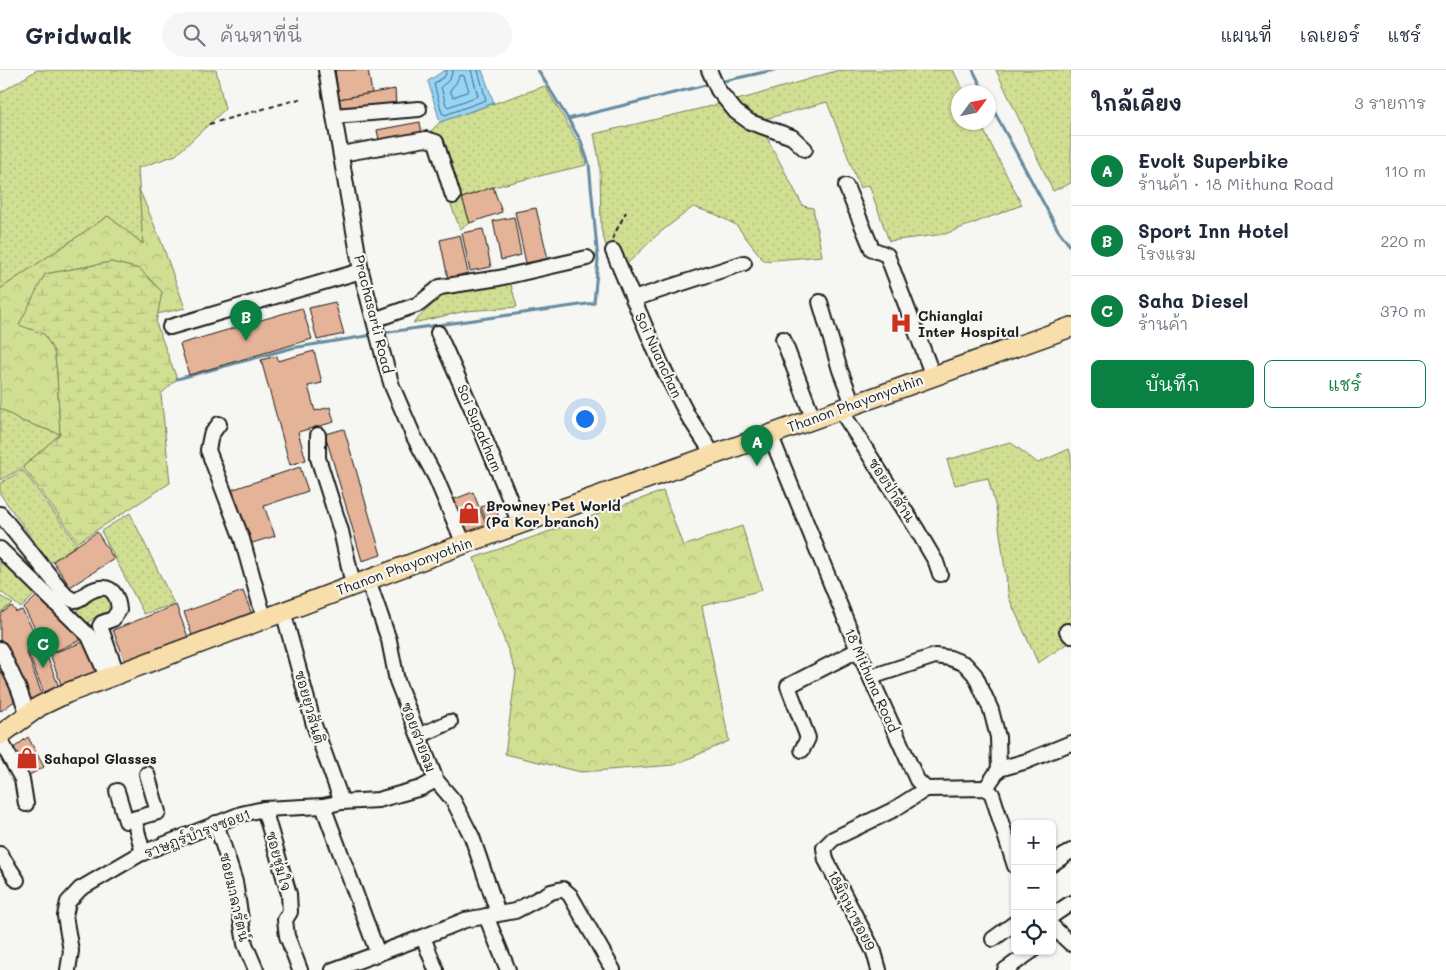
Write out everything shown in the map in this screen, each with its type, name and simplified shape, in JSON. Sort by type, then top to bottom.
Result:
[{"type":"main road","name":"Thanon Phayonyothin","points":[[2,731],[40,706],[66,693],[283,610],[846,406],[1071,327]]},
{"type":"street","name":"Prachasarti Road","points":[[326,70],[361,271],[392,386],[414,437],[436,478],[464,544]]},
{"type":"street","points":[[712,78],[736,112],[750,122],[792,137],[805,149]]},
{"type":"street","points":[[334,116],[419,109]]},
{"type":"street","points":[[341,154],[426,139],[436,142],[453,196]]},
{"type":"street","points":[[846,186],[872,249],[887,255],[933,376]]},
{"type":"street","name":"Soi Nuanchan","points":[[613,251],[661,364],[688,416],[713,454]]},
{"type":"street","points":[[376,329],[419,304],[440,287],[499,278],[587,258]]},
{"type":"street","points":[[633,299],[744,263]]},
{"type":"street","points":[[170,327],[361,271]]},
{"type":"street","name":"ซอยป่าส้าน","points":[[820,302],[840,370],[846,406],[936,562],[940,574]]},
{"type":"street","name":"Soi Supakham","points":[[438,333],[477,420],[520,524]]},
{"type":"street","points":[[783,339],[813,418]]},
{"type":"street","points":[[220,424],[211,435],[208,450],[242,539],[264,618]]},
{"type":"street","name":"18 Mithuna Road","points":[[770,434],[858,650],[917,780],[926,789]]},
{"type":"street","name":"ซอยสายลม","points":[[318,436],[318,458],[341,531],[360,582],[389,640],[397,681],[418,736],[436,780],[453,800],[472,837],[508,970]]},
{"type":"street","points":[[0,514],[66,596],[76,600],[87,593],[104,587],[110,589],[116,595],[119,610],[113,619],[102,623],[86,634]]},
{"type":"street","points":[[0,549],[86,634],[93,642],[112,676]]},
{"type":"street","name":"ซอยยุวสันติ","points":[[283,610],[314,725],[342,802]]},
{"type":"street","points":[[102,623],[100,626],[112,676]]},
{"type":"street","points":[[802,750],[808,738],[788,686],[858,650]]},
{"type":"street","points":[[1,654],[18,686],[28,715]]},
{"type":"street","points":[[871,677],[935,656],[950,658],[965,664],[975,675],[991,710],[998,737],[999,769],[986,788]]},
{"type":"street","points":[[418,736],[450,722]]},
{"type":"street","points":[[2,731],[22,779],[26,804]]},
{"type":"street","points":[[999,769],[1027,761],[1071,743]]},
{"type":"street","points":[[117,791],[126,821],[158,812],[147,774]]},
{"type":"street","name":"ราษฎร์บำรุงซอย1","points":[[68,970],[71,951],[65,916],[68,902],[80,889],[143,853],[216,822],[241,814],[264,809],[322,806],[342,802],[378,800],[421,788],[436,780]]},
{"type":"street","points":[[926,789],[986,788],[992,794],[1015,865]]},
{"type":"street","name":"18มิถุนาซอย9","points":[[879,970],[874,952],[826,860],[824,848],[833,839],[893,810],[926,789]]},
{"type":"street","points":[[322,806],[378,954]]},
{"type":"street","name":"ซอยชุ่มใจ","points":[[264,809],[289,894],[290,912],[285,920],[287,936],[300,970]]},
{"type":"street","points":[[134,819],[143,853]]},
{"type":"street","name":"ซอยมาลารัตน์","points":[[216,822],[235,882],[245,944],[256,970]]},
{"type":"street","points":[[1056,861],[1071,851]]},
{"type":"street","points":[[0,854],[17,880]]},
{"type":"street","points":[[338,969],[465,920],[515,911],[550,892],[562,889],[570,895],[613,970]]},
{"type":"street","points":[[1056,913],[1071,903]]},
{"type":"street","points":[[993,938],[1011,926]]},
{"type":"street","points":[[1056,933],[1071,944]]},
{"type":"street","points":[[423,937],[436,970]]},
{"type":"street","points":[[1005,970],[1026,955]]},
{"type":"path","points":[[209,124],[303,98]]},
{"type":"path","points":[[613,251],[612,238],[626,212]]},
{"type":"green space","points":[[37,70],[216,70],[225,109],[176,155],[138,168],[143,244],[108,216],[0,289],[0,93]]},
{"type":"green space","points":[[839,70],[953,70],[960,85],[951,85],[951,130],[984,130],[1022,205],[945,234],[889,241],[869,185],[860,188],[827,102],[758,121],[803,206],[813,208],[822,256],[764,261],[736,225],[715,214],[693,207],[658,234],[627,264],[611,262],[601,229],[600,165],[594,134],[749,97]]},
{"type":"green space","points":[[996,70],[1071,70],[1071,183],[1053,191]]},
{"type":"green space","points":[[545,86],[582,149],[586,165],[493,187],[462,198],[470,223],[460,229],[429,146],[430,132],[440,122]]},
{"type":"green space","points":[[139,189],[161,241],[185,308],[157,314],[162,292],[140,269],[111,262],[45,274],[44,334],[54,351],[60,434],[22,421],[0,408],[0,289],[108,216],[143,244]]},
{"type":"green space","points":[[111,262],[140,269],[162,292],[156,323],[177,379],[161,394],[170,483],[78,542],[23,467],[60,434],[54,351],[44,334],[19,325],[45,274]]},
{"type":"green space","points":[[510,281],[517,307],[466,311],[413,323],[448,290]]},
{"type":"green space","points":[[0,408],[22,421],[60,434],[19,470],[0,480]]},
{"type":"green space","points":[[1010,442],[1038,463],[1069,449],[1071,456],[1071,641],[1038,663],[1009,598],[997,512],[988,478],[955,485],[947,460]]},
{"type":"green space","points":[[23,470],[77,544],[50,563],[0,494],[0,483]]},
{"type":"green space","points":[[663,491],[683,546],[742,526],[762,590],[702,606],[729,741],[674,765],[581,772],[505,754],[516,672],[474,558]]},
{"type":"green space","points":[[130,513],[174,604],[144,614],[101,531]]},
{"type":"green space","points":[[0,556],[39,590],[21,608],[0,591]]},
{"type":"green space","points":[[106,593],[112,600],[112,610],[107,615],[98,615],[87,623],[76,611],[89,602],[92,596]]},
{"type":"green space","points":[[0,596],[13,604],[0,612]]},
{"type":"water","points":[[445,70],[482,70],[494,103],[440,122],[428,81]]},
{"type":"building","points":[[335,70],[368,70],[372,93],[339,99]]},
{"type":"building","points":[[395,89],[396,107],[341,115],[339,99]]},
{"type":"building","points":[[420,122],[422,136],[380,144],[377,130]]},
{"type":"building","points":[[493,187],[502,212],[470,223],[462,198]]},
{"type":"building","points":[[536,208],[548,259],[526,263],[515,212]]},
{"type":"building","points":[[514,217],[521,255],[501,260],[493,221]]},
{"type":"building","points":[[483,229],[491,267],[470,271],[462,233]]},
{"type":"building","points":[[460,235],[468,273],[448,278],[440,240]]},
{"type":"building","points":[[335,302],[344,334],[317,340],[309,308]]},
{"type":"building","points":[[302,308],[312,339],[189,375],[180,344]]},
{"type":"building","points":[[314,351],[322,383],[308,386],[315,411],[330,407],[334,422],[298,432],[306,460],[290,465],[261,360],[277,356],[278,361]]},
{"type":"building","points":[[344,429],[381,555],[362,561],[325,434]]},
{"type":"building","points":[[300,467],[308,491],[264,506],[275,536],[249,544],[231,490]]},
{"type":"building","name":"Browney Pet World (Pa Kor branch)","points":[[473,492],[487,527],[466,535],[452,500]]},
{"type":"building","points":[[494,502],[500,521],[488,526],[481,507]]},
{"type":"building","points":[[97,532],[114,559],[70,587],[53,561]]},
{"type":"building","points":[[243,591],[253,617],[193,638],[184,612]]},
{"type":"building","points":[[41,592],[85,638],[49,654],[24,608]]},
{"type":"building","points":[[176,605],[188,637],[125,661],[113,630]]},
{"type":"building","points":[[12,606],[16,612],[22,610],[40,642],[26,650],[42,695],[29,702],[0,643],[0,614]]},
{"type":"building","points":[[86,641],[99,670],[61,684],[50,654]]},
{"type":"building","points":[[42,644],[59,687],[44,693],[27,650]]},
{"type":"building","points":[[0,671],[20,697],[1,711],[0,710]]},
{"type":"building","name":"Sahapol Glasses","points":[[28,737],[44,767],[24,778],[11,750]]},
{"type":"waterway","points":[[538,70],[568,119],[710,84]]},
{"type":"waterway","points":[[719,82],[774,70]]},
{"type":"waterway","points":[[973,70],[980,85]]},
{"type":"waterway","points":[[996,115],[1058,230],[1071,247]]},
{"type":"waterway","points":[[382,333],[594,303],[598,260],[589,164],[581,141],[568,119]]},
{"type":"waterway","points":[[177,379],[292,348],[373,335]]},
{"type":"place","name":"Chianglai Inter Hospital","points":[[901,323]]},
{"type":"place","name":"Sport Inn Hotel","points":[[246,341]]},
{"type":"place","name":"Evolt Superbike","points":[[757,466]]},
{"type":"place","name":"Browney Pet World (Pa Kor branch)","points":[[469,513]]},
{"type":"place","name":"Saha Diesel","points":[[43,668]]},
{"type":"place","name":"Sahapol Glasses","points":[[27,758]]}]
